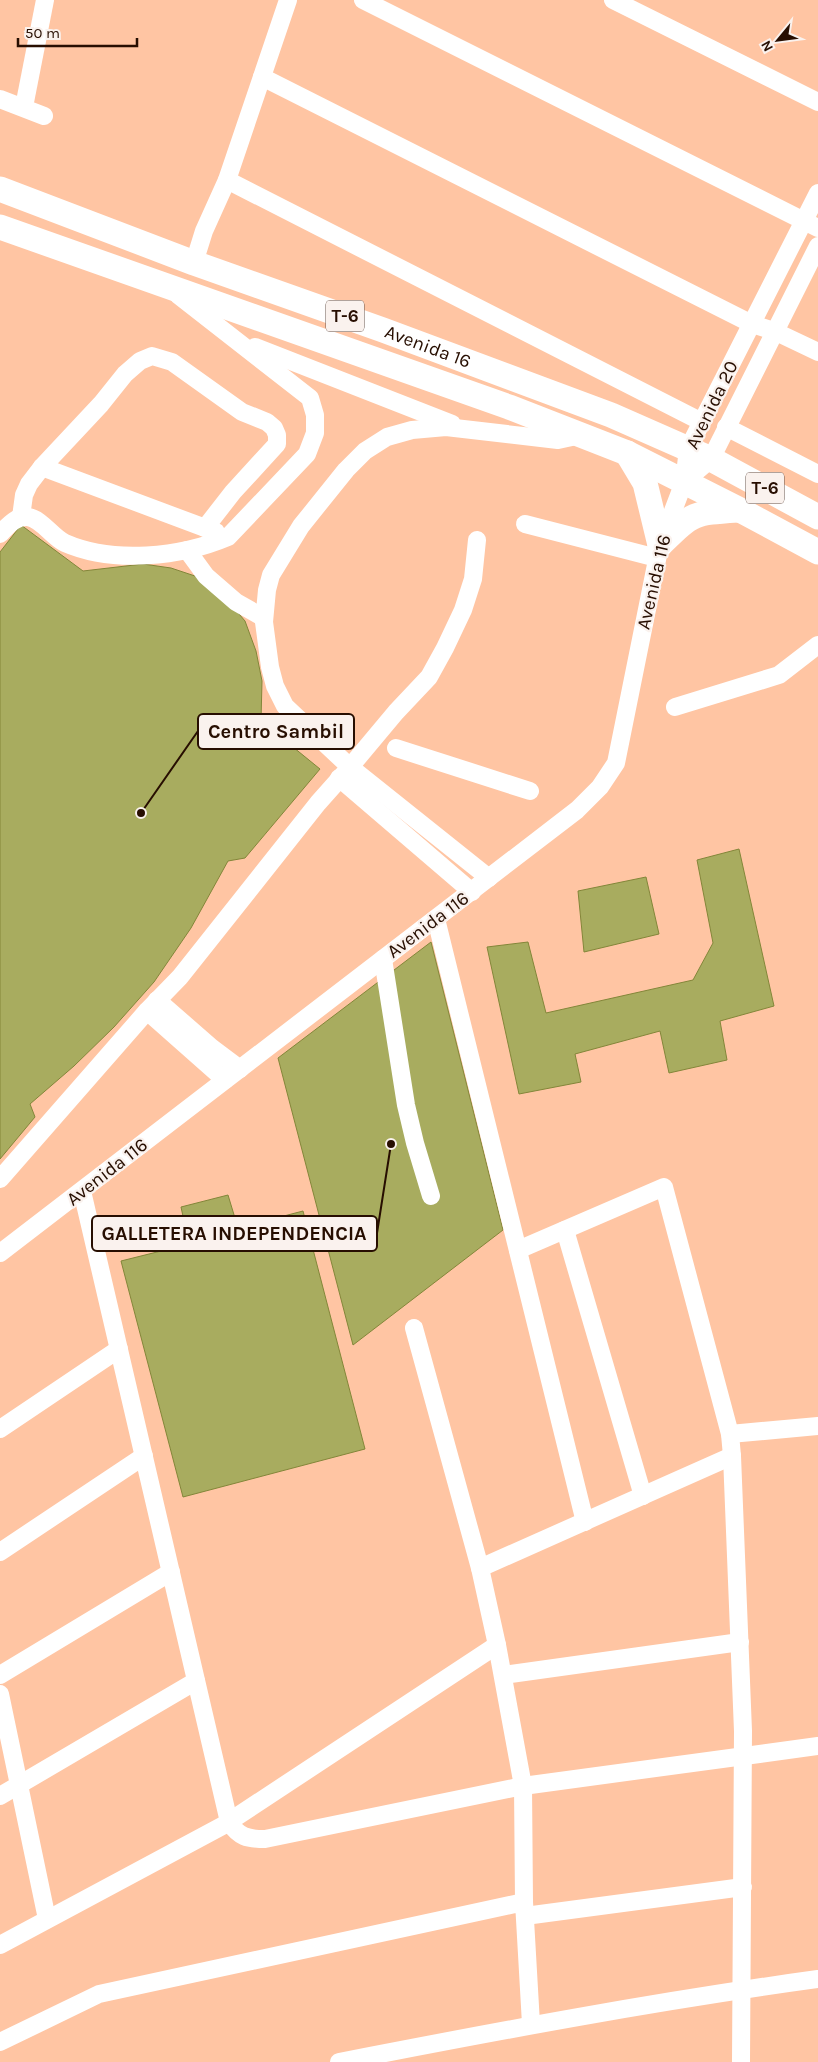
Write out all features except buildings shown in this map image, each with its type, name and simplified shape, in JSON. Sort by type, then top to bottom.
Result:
[{"type":"highway","name":"Avenida 16","points":[[0,189],[194,263],[383,330],[611,415],[711,458],[818,517]]},
{"type":"highway","name":"Avenida 16","points":[[0,227],[509,407],[582,435],[626,453],[740,510],[818,552]]},
{"type":"highway","points":[[626,453],[645,483],[658,552]]},
{"type":"highway","points":[[658,552],[686,520],[696,514],[740,510]]},
{"type":"street","points":[[24,107],[44,0]]},
{"type":"street","points":[[194,263],[213,208],[227,180],[288,0]]},
{"type":"street","points":[[363,0],[811,225]]},
{"type":"street","points":[[613,0],[818,102]]},
{"type":"street","points":[[262,77],[752,324],[774,330],[818,352]]},
{"type":"street","points":[[0,99],[44,116]]},
{"type":"street","points":[[227,180],[702,422]]},
{"type":"street","name":"Avenida 20","points":[[684,482],[688,449],[752,324],[811,225],[818,193]]},
{"type":"street","name":"Avenida 20","points":[[684,482],[711,458],[818,246]]},
{"type":"street","points":[[0,534],[11,523],[21,517],[31,518],[63,542],[86,551],[109,555],[143,555],[187,550],[211,544],[228,537],[307,454],[315,433],[314,415],[310,398],[163,284]]},
{"type":"street","points":[[232,337],[462,428]]},
{"type":"street","points":[[21,517],[24,495],[29,484],[42,467],[101,404],[125,374],[140,361],[152,356],[169,361],[242,412],[267,422],[274,428],[277,435],[276,444],[233,492],[205,528]]},
{"type":"street","points":[[726,427],[818,474]]},
{"type":"street","points":[[472,892],[345,773],[285,706],[275,686],[270,667],[264,618],[267,590],[272,575],[301,526],[346,470],[365,451],[386,437],[412,430],[462,428],[558,440],[582,435]]},
{"type":"street","points":[[42,467],[228,537]]},
{"type":"street","name":"Avenida 116","points":[[0,1254],[472,892],[577,810],[600,786],[616,763],[658,552],[684,482]]},
{"type":"street","points":[[525,524],[658,552]]},
{"type":"street","points":[[0,1179],[152,1005],[180,978],[345,773],[429,677],[463,610],[470,587],[477,540]]},
{"type":"street","points":[[187,550],[206,576],[236,602],[264,618]]},
{"type":"street","points":[[675,707],[779,675],[818,645]]},
{"type":"street","points":[[396,748],[530,791]]},
{"type":"street","points":[[345,773],[489,878]]},
{"type":"street","points":[[436,919],[584,1522]]},
{"type":"street","points":[[383,959],[406,1105],[415,1143],[432,1196]]},
{"type":"street","points":[[152,1005],[240,1069]]},
{"type":"street","points":[[152,1005],[225,1080]]},
{"type":"street","points":[[518,1250],[664,1187],[730,1434],[732,1456],[744,1758],[742,2062]]},
{"type":"street","points":[[82,1191],[229,1822],[236,1833],[250,1839],[265,1839],[523,1786],[744,1758],[818,1746]]},
{"type":"street","points":[[565,1230],[643,1496]]},
{"type":"street","points":[[414,1328],[480,1568],[497,1646],[523,1786],[524,1909],[531,2024]]},
{"type":"street","points":[[0,1429],[119,1349]]},
{"type":"street","points":[[730,1434],[818,1426]]},
{"type":"street","points":[[0,1552],[144,1456]]},
{"type":"street","points":[[480,1568],[732,1456]]},
{"type":"street","points":[[0,1675],[171,1572]]},
{"type":"street","points":[[502,1675],[740,1642]]},
{"type":"street","points":[[0,1944],[229,1822],[497,1646]]},
{"type":"street","points":[[0,1796],[196,1682]]},
{"type":"street","points":[[0,1694],[47,1919]]},
{"type":"street","points":[[0,2042],[99,1994],[524,1909],[743,1888]]},
{"type":"street","points":[[339,2062],[531,2024],[742,1990],[818,1980]]},
{"type":"place","name":"Centro Sambil","points":[[141,813]]},
{"type":"place","name":"GALLETERA INDEPENDENCIA","points":[[391,1144]]}]
